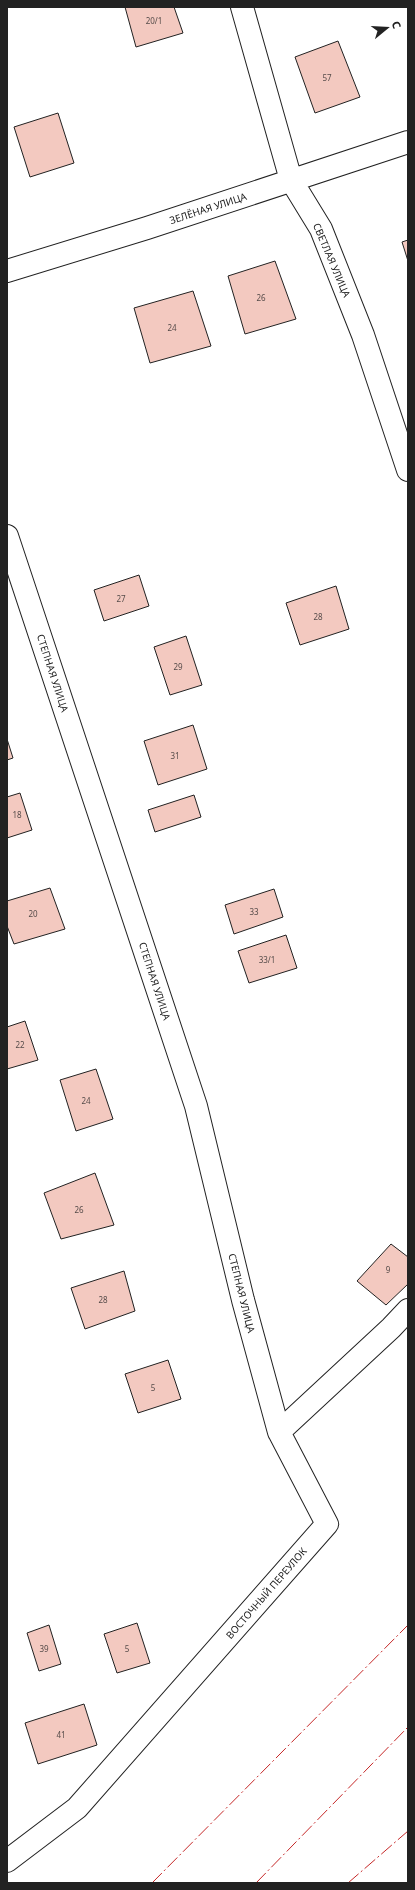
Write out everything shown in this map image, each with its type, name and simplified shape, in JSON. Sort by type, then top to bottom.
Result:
[{"type":"street","name":"СВЕТЛАЯ УЛИЦА","points":[[242,7],[292,180],[321,229],[363,335],[408,470]]},
{"type":"street","name":"ЗЕЛЁНАЯ УЛИЦА","points":[[7,271],[147,228],[408,142]]},
{"type":"street","name":"СТЕПНАЯ УЛИЦА","points":[[7,536],[196,1106],[243,1300],[279,1432]]},
{"type":"street","points":[[279,1432],[391,1328],[408,1310]]},
{"type":"street","name":"ВОСТОЧНЫЙ ПЕРЕУЛОК","points":[[7,1861],[77,1808],[327,1524],[279,1432]]},
{"type":"building","points":[[125,7],[174,7],[183,33],[136,47]]},
{"type":"building","points":[[338,41],[360,97],[315,113],[295,57]]},
{"type":"building","points":[[58,113],[74,163],[30,177],[14,127]]},
{"type":"building","points":[[408,240],[408,261],[402,242]]},
{"type":"building","points":[[275,261],[296,319],[245,334],[228,276]]},
{"type":"building","points":[[193,291],[211,346],[150,363],[134,308]]},
{"type":"building","points":[[139,575],[149,606],[104,621],[94,590]]},
{"type":"building","points":[[336,586],[349,629],[300,645],[286,603]]},
{"type":"building","points":[[186,636],[202,685],[170,695],[154,647]]},
{"type":"building","points":[[193,725],[207,769],[158,785],[144,741]]},
{"type":"building","points":[[7,739],[13,758],[7,760]]},
{"type":"building","points":[[20,793],[32,830],[7,838],[7,797]]},
{"type":"building","points":[[194,795],[201,817],[155,832],[148,810]]},
{"type":"building","points":[[50,888],[65,929],[14,944],[7,926],[7,901]]},
{"type":"building","points":[[274,889],[283,917],[234,934],[225,905]]},
{"type":"building","points":[[286,935],[297,968],[249,983],[238,951]]},
{"type":"building","points":[[25,1021],[38,1060],[7,1069],[7,1027]]},
{"type":"building","points":[[96,1069],[113,1119],[76,1131],[60,1080]]},
{"type":"building","points":[[95,1173],[114,1225],[61,1239],[44,1193]]},
{"type":"building","points":[[391,1244],[408,1257],[408,1284],[386,1305],[357,1281]]},
{"type":"building","points":[[124,1271],[135,1311],[85,1329],[71,1288]]},
{"type":"building","points":[[168,1360],[181,1399],[138,1413],[125,1374]]},
{"type":"building","points":[[137,1623],[150,1663],[117,1673],[104,1634]]},
{"type":"building","points":[[49,1625],[61,1664],[39,1671],[27,1633]]},
{"type":"building","points":[[84,1704],[97,1745],[38,1764],[25,1723]]},
{"type":"power","points":[[152,1883],[408,1625]]},
{"type":"power","points":[[256,1883],[408,1727]]},
{"type":"power","points":[[348,1883],[408,1831]]}]
